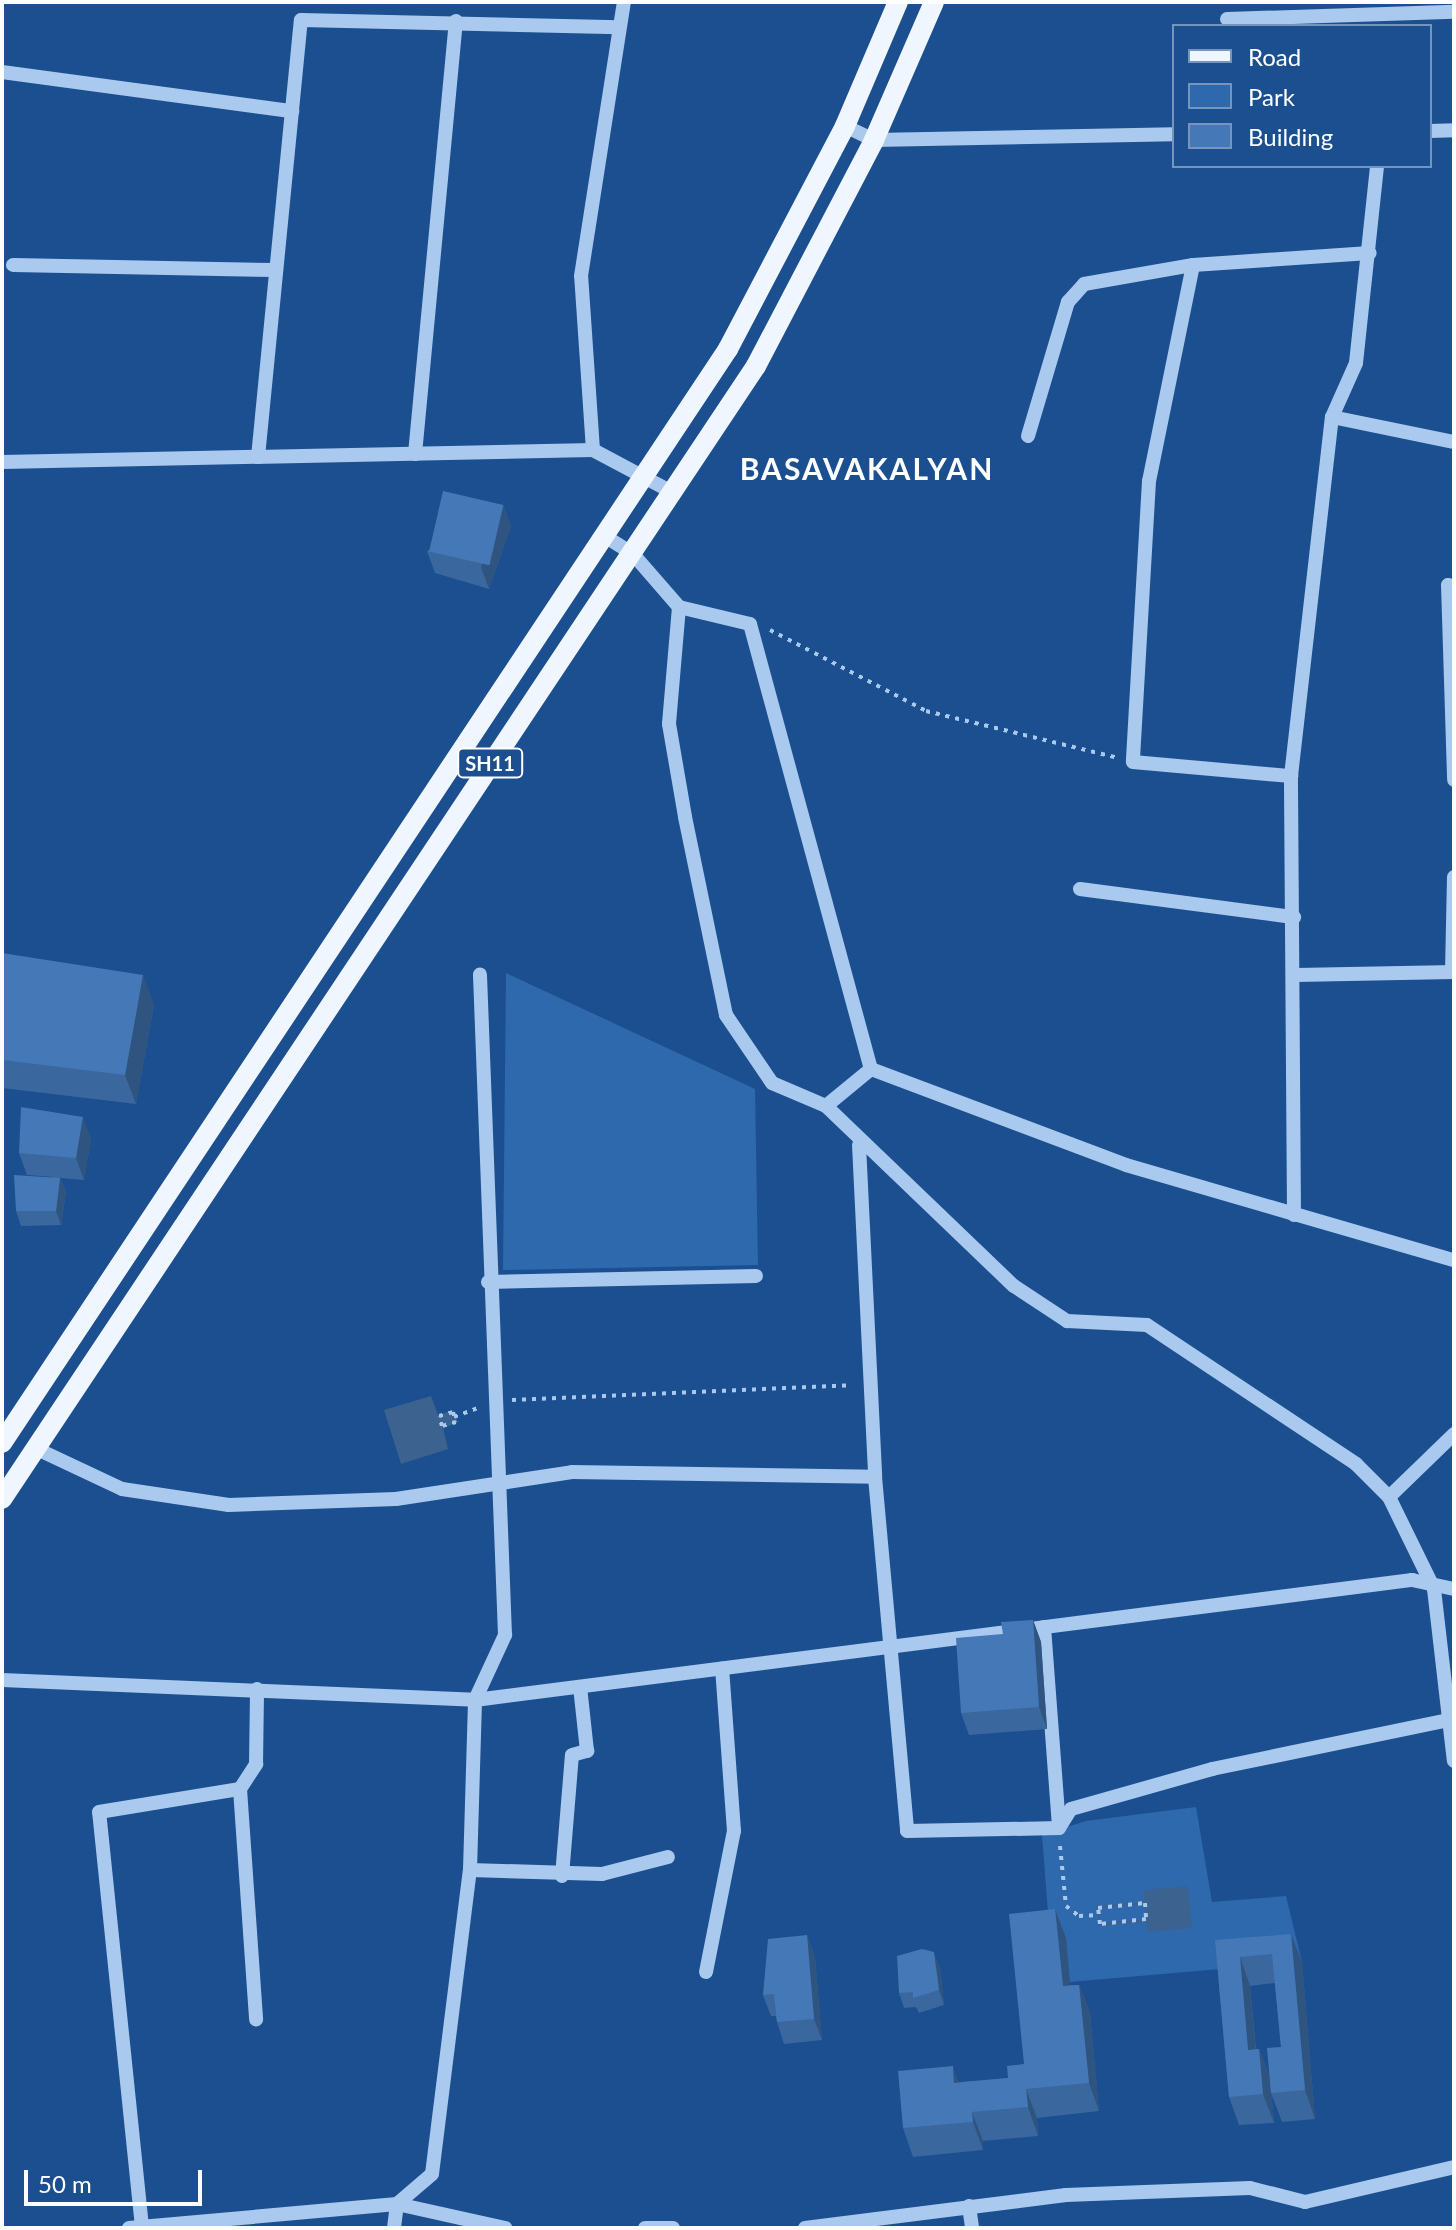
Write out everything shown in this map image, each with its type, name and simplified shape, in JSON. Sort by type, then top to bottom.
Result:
[{"type":"main road","name":"SH11","points":[[2,1443],[728,349],[845,126],[898,2]]},
{"type":"main road","name":"SH11","points":[[2,1499],[756,366],[874,140],[934,2]]},
{"type":"street","points":[[593,450],[581,276],[624,2]]},
{"type":"street","points":[[1227,19],[1454,12]]},
{"type":"street","points":[[258,457],[301,20],[456,21],[619,27]]},
{"type":"street","points":[[415,454],[456,21]]},
{"type":"street","points":[[2,72],[292,111]]},
{"type":"street","points":[[845,126],[874,140],[1172,134]]},
{"type":"street","points":[[1432,131],[1454,130]]},
{"type":"street","points":[[1294,1215],[1296,975],[1291,776],[1332,417],[1356,363],[1377,168]]},
{"type":"street","points":[[1028,436],[1068,302],[1084,284],[1193,265],[1370,253]]},
{"type":"street","points":[[13,265],[276,270]]},
{"type":"street","points":[[1193,265],[1149,481],[1133,762],[1291,776]]},
{"type":"street","points":[[1332,417],[1454,442]]},
{"type":"street","points":[[2,462],[593,450],[670,491]]},
{"type":"street","points":[[606,537],[633,554],[679,607],[750,624],[871,1069]]},
{"type":"street","points":[[1454,586],[1448,585],[1454,780]]},
{"type":"street","points":[[679,607],[669,724],[726,1015],[772,1083],[826,1106],[859,1145],[1014,1286],[1067,1321],[1147,1325],[1356,1464],[1389,1497],[1434,1589],[1454,1761]]},
{"type":"street","points":[[1296,975],[1453,972],[1454,877]]},
{"type":"street","points":[[1080,889],[1294,917]]},
{"type":"street","points":[[394,2228],[397,2204],[432,2174],[470,1870],[475,1700],[505,1635],[488,1282],[480,974]]},
{"type":"street","points":[[826,1106],[871,1069]]},
{"type":"street","points":[[871,1069],[1126,1165],[1454,1260]]},
{"type":"street","points":[[859,1145],[875,1477],[907,1831],[1059,1828]]},
{"type":"street","points":[[488,1282],[756,1276]]},
{"type":"street","points":[[1389,1497],[1454,1434]]},
{"type":"street","points":[[37,1449],[122,1489],[172,1501],[305,1504],[625,1471],[875,1477]]},
{"type":"street","points":[[2,1680],[475,1700],[1412,1580],[1434,1589],[1454,1589]]},
{"type":"street","points":[[1044,1627],[1059,1828]]},
{"type":"street","points":[[706,1972],[734,1831],[722,1668]]},
{"type":"street","points":[[562,1876],[572,1755],[587,1751],[580,1687]]},
{"type":"street","points":[[256,2019],[240,1789],[256,1764],[257,1689]]},
{"type":"street","points":[[1059,1828],[1071,1809],[1212,1769],[1448,1720]]},
{"type":"street","points":[[240,1789],[99,1812],[136,2227],[397,2204],[505,2228]]},
{"type":"street","points":[[470,1870],[562,1876],[668,1857]]},
{"type":"street","points":[[805,2228],[969,2206],[1250,2188],[1305,2202],[1454,2167]]},
{"type":"street","points":[[969,2206],[972,2228]]},
{"type":"street","points":[[645,2228],[673,2228]]},
{"type":"path","points":[[750,624],[801,640],[926,711],[1133,762]]},
{"type":"path","points":[[454,1417],[494,1402],[869,1384]]},
{"type":"path","points":[[1059,1828],[1066,1906],[1079,1916],[1099,1915]]},
{"type":"path","points":[[1145,1903],[1146,1919],[1100,1924],[1099,1915],[1098,1908],[1145,1903]]},
{"type":"green space","points":[[506,973],[755,1089],[758,1265],[503,1270]]},
{"type":"green space","points":[[1196,1807],[1212,1902],[1286,1896],[1302,1962],[1070,1982],[1050,1939],[1042,1835],[1086,1821]]},
{"type":"shaded area","points":[[431,1396],[438,1415],[454,1410],[458,1423],[443,1428],[448,1449],[401,1464],[384,1410]]},
{"type":"shaded area","points":[[1188,1886],[1192,1928],[1148,1932],[1146,1922],[1098,1926],[1096,1906],[1144,1902],[1144,1890]],"holes":[[[1145,1904],[1146,1919],[1100,1923],[1099,1908]]]},
{"type":"building","points":[[443,491],[503,505],[489,565],[429,551]]},
{"type":"building","points":[[2,953],[143,975],[125,1075],[2,1060]]},
{"type":"building","points":[[21,1107],[83,1117],[76,1158],[19,1153]]},
{"type":"building","points":[[14,1175],[60,1178],[56,1211],[16,1211]]},
{"type":"building","points":[[1033,1620],[1039,1707],[961,1713],[956,1638],[1003,1634],[1001,1622]]},
{"type":"building","points":[[1055,1909],[1063,1986],[1079,1985],[1089,2083],[1026,2089],[1028,2107],[972,2112],[973,2122],[903,2128],[898,2071],[953,2066],[954,2083],[1008,2078],[1007,2066],[1024,2064],[1009,1914]]},
{"type":"building","points":[[1291,1934],[1305,2090],[1271,2093],[1267,2048],[1281,2047],[1272,1954],[1240,1957],[1248,2050],[1259,2049],[1263,2094],[1229,2097],[1215,1940]]},
{"type":"building","points":[[807,1935],[814,2019],[777,2022],[774,1994],[763,1995],[768,1939]]},
{"type":"building","points":[[922,1949],[934,1952],[939,1990],[913,1998],[913,1992],[899,1993],[897,1956]]},
{"type":"district","name":"BASAVAKALYAN","points":[[867,468]]}]
